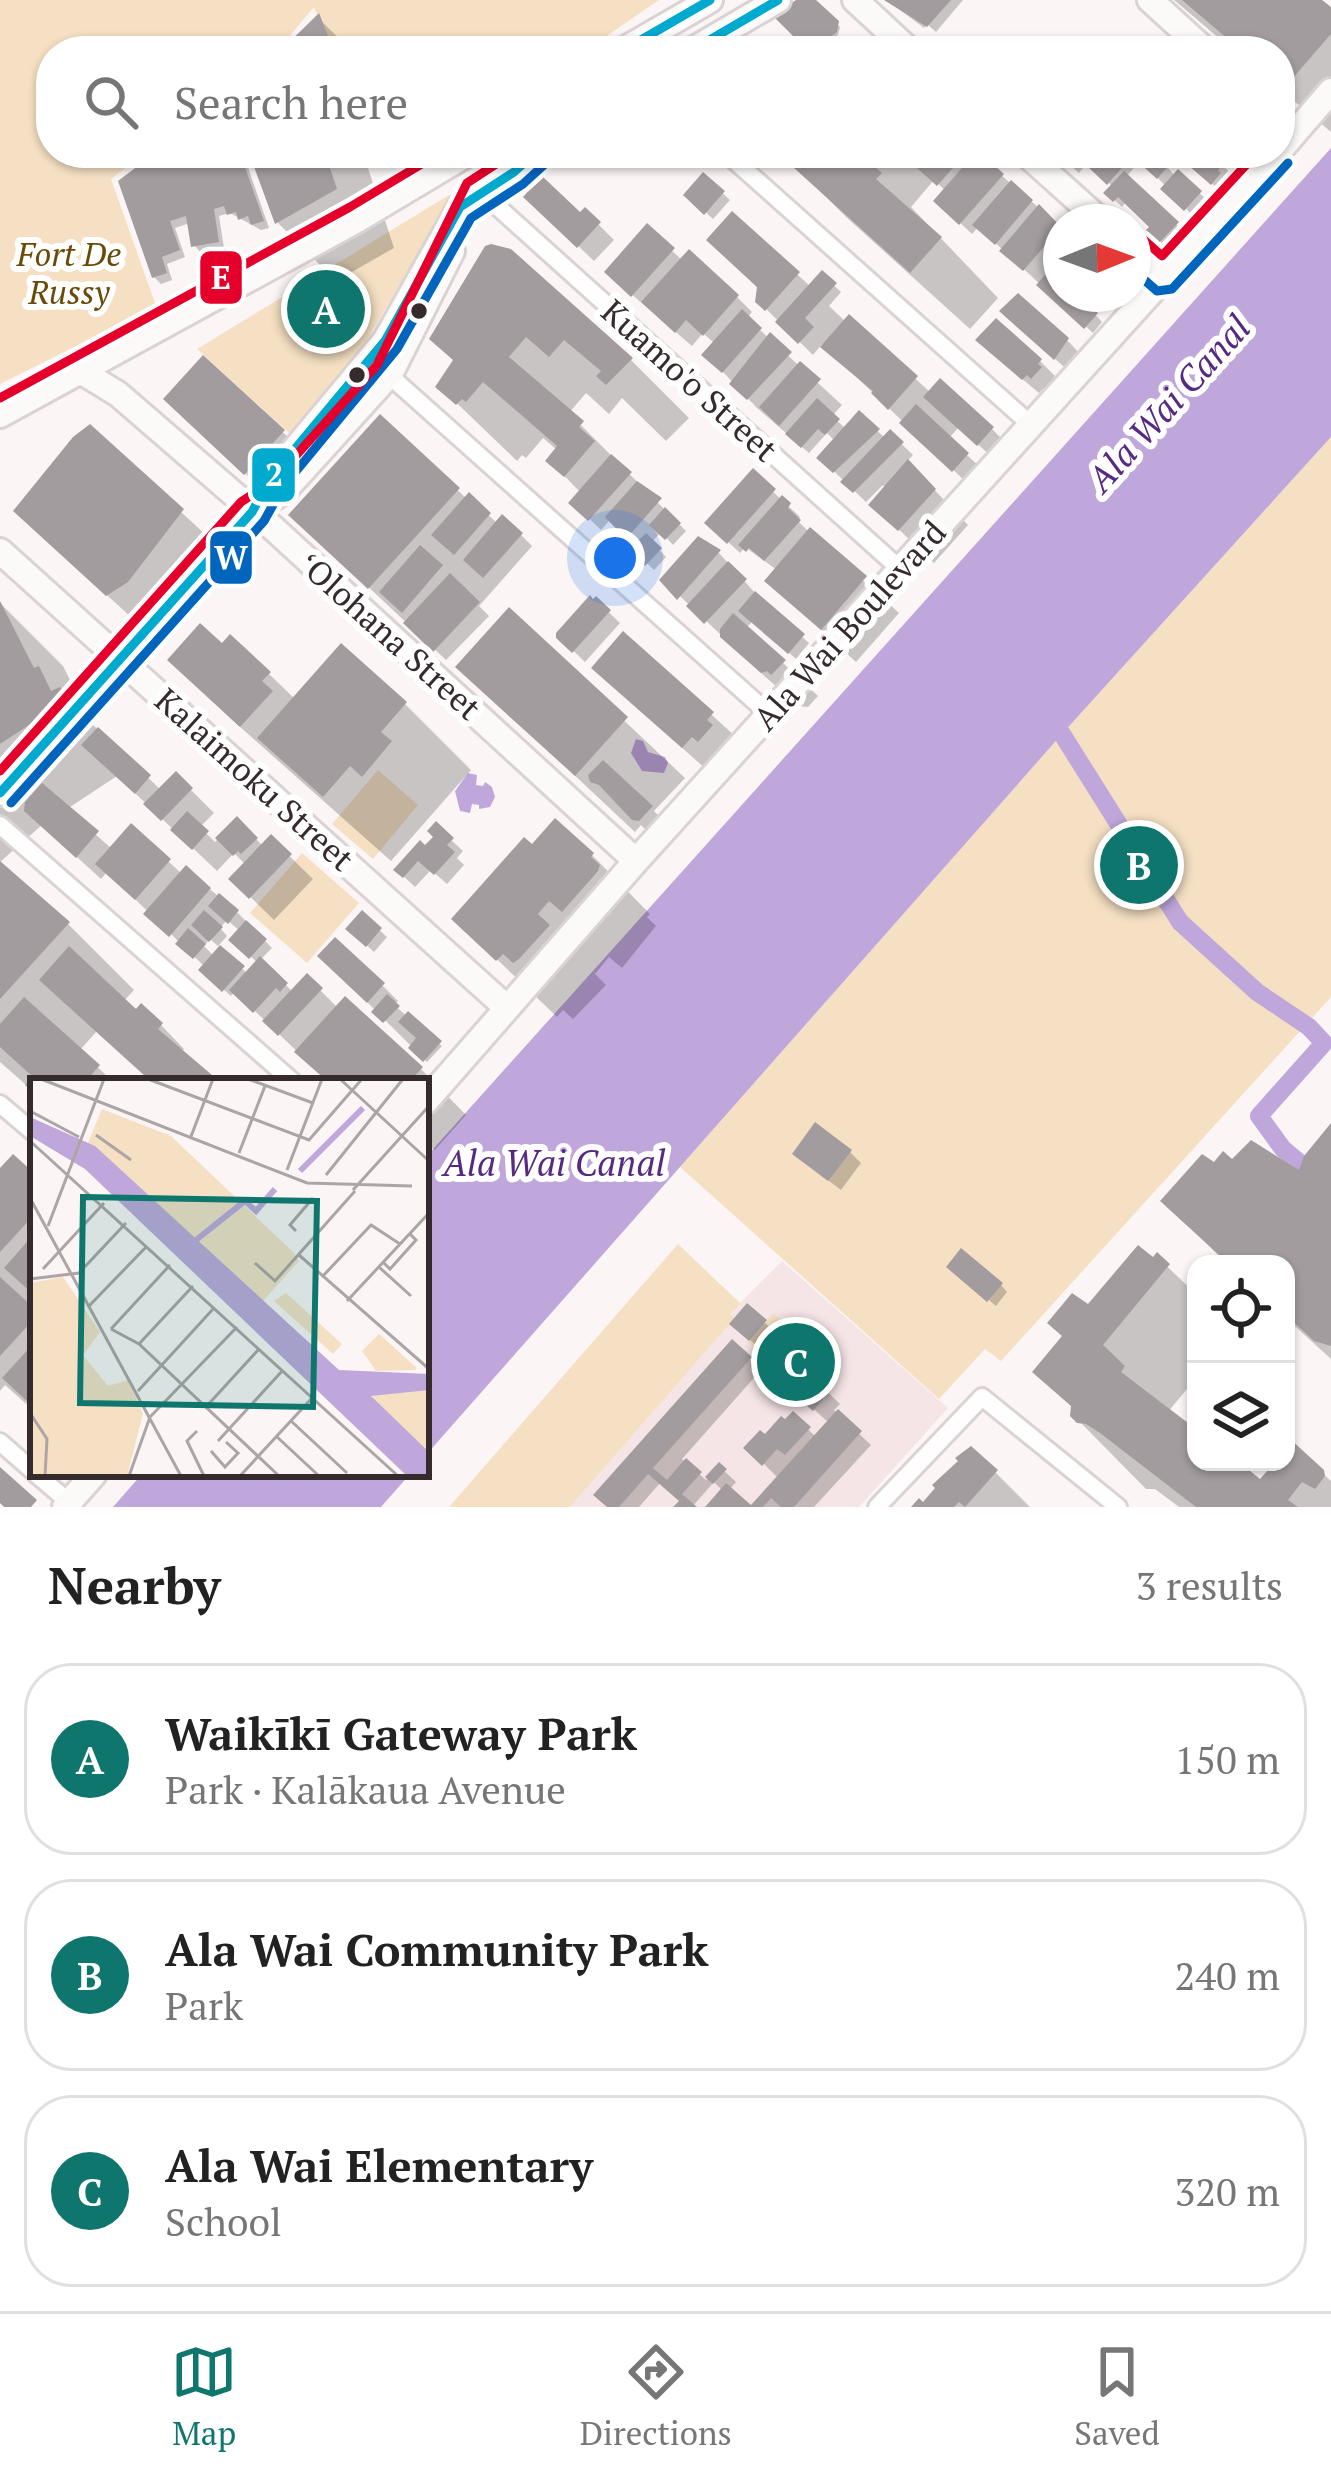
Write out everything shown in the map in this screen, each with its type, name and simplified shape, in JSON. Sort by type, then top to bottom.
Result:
[{"type":"main road","points":[[648,36],[710,0]]},
{"type":"main road","points":[[717,36],[778,0]]},
{"type":"main road","points":[[855,0],[894,36]]},
{"type":"main road","points":[[1150,0],[1190,36]]},
{"type":"main road","name":"Ala Wai Boulevard","points":[[1295,127],[1331,95]]},
{"type":"main road","points":[[0,415],[445,168]]},
{"type":"main road","points":[[480,191],[498,168]]},
{"type":"main road","points":[[0,793],[252,512],[284,491],[380,368],[460,207],[518,168]]},
{"type":"main road","points":[[1042,168],[1082,204]]},
{"type":"main road","name":"Ala Wai Boulevard","points":[[429,1098],[1257,168]]},
{"type":"main road","points":[[1151,266],[1163,277]]},
{"type":"main road","name":"ʻOlohana Street","points":[[82,372],[118,394],[252,512],[636,861]]},
{"type":"main road","name":"Kalaimoku Street","points":[[0,551],[507,1008]]},
{"type":"main road","points":[[67,1505],[91,1477]]},
{"type":"street","points":[[743,168],[1029,423]]},
{"type":"street","name":"Kuamo'o Street","points":[[480,191],[900,569]]},
{"type":"street","points":[[380,368],[769,714]]},
{"type":"street","points":[[0,825],[289,1078]]},
{"type":"street","points":[[0,1103],[30,1129]]},
{"type":"street","points":[[877,1507],[982,1397],[1118,1507]]},
{"type":"street","points":[[0,1442],[30,1469]]},
{"type":"street","points":[[39,1477],[67,1505]]},
{"type":"shaded area","points":[[782,1261],[948,1408],[859,1507],[570,1507],[734,1319],[730,1313]]},
{"type":"green space","name":"Fort De Russy","points":[[0,0],[659,0],[607,36],[325,36],[314,7],[290,36],[36,36],[36,168],[125,168],[111,179],[156,306],[0,384]]},
{"type":"green space","points":[[454,196],[454,205],[360,353],[291,435],[197,349]]},
{"type":"green space","points":[[1331,437],[1331,997],[1001,1361],[985,1349],[939,1399],[680,1167]]},
{"type":"green space","points":[[378,770],[418,805],[373,859],[332,824]]},
{"type":"green space","points":[[302,853],[359,903],[307,963],[250,913]]},
{"type":"green space","points":[[678,1244],[741,1304],[730,1313],[735,1318],[570,1507],[449,1507]]},
{"type":"green space","points":[[773,1313],[796,1333],[771,1363],[748,1342]]},
{"type":"water","name":"Ala Wai Canal","points":[[1331,148],[1331,437],[1062,734],[429,1452],[429,1154]]},
{"type":"water","points":[[636,739],[643,741],[648,752],[665,757],[664,773],[642,771],[631,753]]},
{"type":"water","points":[[468,773],[477,775],[476,785],[485,782],[492,787],[495,797],[490,807],[479,809],[472,804],[470,813],[460,811],[455,791]]},
{"type":"water","points":[[139,1477],[407,1477],[381,1507],[113,1507]]},
{"type":"building","points":[[796,0],[816,0],[839,21],[832,36],[793,36],[773,16]]},
{"type":"building","points":[[884,0],[951,0],[927,27]]},
{"type":"building","points":[[1182,0],[1322,0],[1331,7],[1331,34],[1295,75],[1295,36],[1224,36]]},
{"type":"building","points":[[319,13],[328,36],[295,36]]},
{"type":"building","points":[[135,168],[245,168],[264,221],[251,225],[248,216],[238,220],[236,212],[227,215],[224,206],[214,209],[219,242],[191,247],[186,216],[170,221],[180,250],[162,257],[167,273],[152,278],[118,181]]},
{"type":"building","points":[[254,168],[330,168],[337,189],[275,224]]},
{"type":"building","points":[[794,168],[876,168],[882,173],[876,179],[942,237],[910,273]]},
{"type":"building","points":[[917,168],[953,168],[937,186]]},
{"type":"building","points":[[962,168],[997,168],[1004,174],[959,225],[933,201]]},
{"type":"building","points":[[1089,168],[1122,168],[1107,185]]},
{"type":"building","points":[[1145,168],[1166,168],[1157,179]]},
{"type":"building","points":[[1191,168],[1220,168],[1211,185]]},
{"type":"building","points":[[1178,169],[1202,191],[1184,211],[1160,189]]},
{"type":"building","points":[[1124,171],[1179,222],[1158,244],[1151,237],[1151,204],[1125,204],[1118,197],[1113,202],[1103,193]]},
{"type":"building","points":[[703,172],[725,191],[704,215],[683,195]]},
{"type":"building","points":[[542,176],[580,212],[585,207],[601,222],[577,248],[523,197]]},
{"type":"building","points":[[1011,180],[1033,200],[995,245],[972,225]]},
{"type":"building","points":[[1039,204],[1043,208],[1043,248],[1023,271],[999,251]]},
{"type":"building","points":[[732,211],[800,272],[765,311],[755,302],[757,287],[706,240]]},
{"type":"building","points":[[647,223],[675,248],[631,297],[604,272]]},
{"type":"building","points":[[485,246],[511,249],[633,358],[606,385],[596,376],[601,371],[564,340],[549,357],[526,337],[509,357],[584,421],[579,427],[595,441],[564,477],[545,461],[557,446],[483,382],[466,402],[462,399],[456,405],[435,387],[453,360],[429,339]]},
{"type":"building","points":[[689,249],[739,295],[703,336],[686,320],[675,333],[641,302]]},
{"type":"building","points":[[822,270],[837,283],[805,318],[814,327],[798,344],[775,322]]},
{"type":"building","points":[[1018,293],[1069,338],[1054,360],[999,311]]},
{"type":"building","points":[[742,309],[762,328],[722,373],[701,355]]},
{"type":"building","points":[[1065,312],[1098,313],[1084,329]]},
{"type":"building","points":[[849,314],[918,376],[888,410],[873,391],[820,347]]},
{"type":"building","points":[[996,318],[1042,359],[1038,364],[1042,367],[1031,379],[1027,375],[1022,380],[975,340]]},
{"type":"building","points":[[770,332],[792,352],[747,400],[729,384]]},
{"type":"building","points":[[203,355],[285,430],[244,475],[163,399]]},
{"type":"building","points":[[800,361],[821,379],[779,426],[759,407]]},
{"type":"building","points":[[940,378],[994,427],[977,446],[923,397]]},
{"type":"building","points":[[817,398],[840,419],[825,435],[818,429],[801,448],[785,434]]},
{"type":"building","points":[[916,404],[969,453],[952,472],[899,423]]},
{"type":"building","points":[[859,410],[880,429],[833,473],[816,458]]},
{"type":"building","points":[[380,414],[460,488],[368,589],[288,515]]},
{"type":"building","points":[[90,424],[184,509],[128,582],[106,596],[13,511],[73,437]]},
{"type":"building","points":[[890,429],[904,442],[853,493],[840,482]]},
{"type":"building","points":[[611,454],[632,472],[588,521],[568,503]]},
{"type":"building","points":[[908,459],[936,489],[898,531],[868,505]]},
{"type":"building","points":[[753,468],[776,489],[727,544],[704,523]]},
{"type":"building","points":[[637,481],[662,498],[626,539],[605,517]]},
{"type":"building","points":[[469,492],[491,513],[454,555],[431,535]]},
{"type":"building","points":[[782,495],[801,520],[764,561],[738,545]]},
{"type":"building","points":[[665,507],[681,523],[665,540],[649,525]]},
{"type":"building","points":[[502,514],[523,533],[483,578],[463,560]]},
{"type":"building","points":[[810,527],[867,576],[821,630],[764,581]]},
{"type":"building","points":[[646,533],[662,548],[645,566],[629,550]]},
{"type":"building","points":[[698,536],[721,550],[677,600],[659,580]]},
{"type":"building","points":[[420,545],[443,565],[402,613],[379,592]]},
{"type":"building","points":[[728,561],[747,579],[704,624],[686,606]]},
{"type":"building","points":[[450,573],[480,602],[433,652],[403,623]]},
{"type":"building","points":[[755,591],[805,634],[788,654],[738,611]]},
{"type":"building","points":[[590,595],[611,610],[572,653],[556,633]]},
{"type":"building","points":[[0,601],[34,668],[39,666],[51,691],[60,687],[67,700],[0,744]]},
{"type":"building","points":[[509,607],[628,717],[575,776],[455,667]]},
{"type":"building","points":[[733,613],[786,660],[771,675],[761,673],[720,637],[720,629]]},
{"type":"building","points":[[200,623],[222,643],[230,634],[271,672],[262,681],[273,691],[240,727],[167,660]]},
{"type":"building","points":[[623,631],[714,712],[707,720],[713,725],[698,742],[692,737],[682,748],[591,668]]},
{"type":"building","points":[[341,643],[407,702],[381,732],[392,741],[362,777],[350,766],[323,797],[257,738]]},
{"type":"building","points":[[98,727],[151,775],[135,794],[81,745]]},
{"type":"building","points":[[603,760],[653,806],[639,821],[590,782],[588,775]]},
{"type":"building","points":[[176,771],[193,788],[161,821],[143,804]]},
{"type":"building","points":[[42,783],[99,831],[76,858],[24,811],[25,802]]},
{"type":"building","points":[[187,811],[209,831],[192,850],[170,830]]},
{"type":"building","points":[[237,816],[258,838],[233,856],[215,838]]},
{"type":"building","points":[[555,818],[594,853],[591,857],[600,865],[598,871],[562,912],[549,901],[538,914],[550,925],[519,959],[513,963],[503,954],[496,961],[451,919],[524,837],[532,844]]},
{"type":"building","points":[[436,821],[454,838],[447,845],[455,852],[434,875],[418,861],[403,878],[393,870],[420,840],[425,845],[433,837],[427,831]]},
{"type":"building","points":[[131,823],[171,859],[135,900],[95,864]]},
{"type":"building","points":[[271,834],[292,854],[249,899],[228,879]]},
{"type":"building","points":[[0,861],[70,922],[0,999]]},
{"type":"building","points":[[186,865],[211,888],[169,937],[143,914]]},
{"type":"building","points":[[219,893],[239,910],[228,924],[208,906]]},
{"type":"building","points":[[204,910],[223,927],[209,942],[191,925]]},
{"type":"building","points":[[362,910],[382,928],[366,947],[345,929]]},
{"type":"building","points":[[246,920],[267,939],[249,959],[228,940]]},
{"type":"building","points":[[188,928],[206,944],[193,959],[175,944]]},
{"type":"building","points":[[335,937],[385,983],[367,1003],[317,956]]},
{"type":"building","points":[[220,945],[245,966],[222,992],[198,970]]},
{"type":"building","points":[[69,946],[136,1009],[141,1003],[163,1023],[158,1029],[215,1078],[148,1078],[39,980]]},
{"type":"building","points":[[260,956],[288,983],[280,992],[276,988],[253,1013],[229,990]]},
{"type":"building","points":[[307,973],[323,988],[278,1036],[262,1021]]},
{"type":"building","points":[[387,994],[400,1006],[383,1023],[371,1012]]},
{"type":"building","points":[[345,996],[423,1067],[413,1078],[324,1078],[294,1052]]},
{"type":"building","points":[[24,997],[100,1065],[89,1078],[32,1078],[0,1047],[0,1024]]},
{"type":"building","points":[[408,1011],[442,1041],[423,1062],[408,1048],[416,1038],[398,1022]]},
{"type":"building","points":[[815,1122],[852,1150],[828,1181],[792,1154]]},
{"type":"building","points":[[1331,1123],[1331,1346],[1314,1341],[1295,1323],[1295,1255],[1219,1255],[1160,1201],[1202,1154],[1214,1162],[1223,1151],[1232,1159],[1251,1140],[1299,1170],[1304,1156]]},
{"type":"building","points":[[13,1154],[30,1169],[30,1219],[0,1252],[0,1168]]},
{"type":"building","points":[[30,1238],[30,1291],[4,1268]]},
{"type":"building","points":[[1138,1245],[1153,1257],[1157,1252],[1170,1264],[1103,1345],[1125,1366],[1121,1372],[1187,1422],[1187,1471],[1250,1471],[1260,1479],[1267,1471],[1295,1471],[1295,1443],[1324,1470],[1315,1489],[1302,1482],[1288,1500],[1298,1507],[1196,1507],[1100,1433],[1077,1423],[1070,1416],[1071,1406],[1032,1372],[1062,1336],[1047,1323],[1072,1293],[1088,1304]]},
{"type":"building","points":[[961,1248],[1003,1283],[987,1302],[946,1267]]},
{"type":"building","points":[[0,1277],[30,1304],[30,1323],[0,1356]]},
{"type":"building","points":[[747,1303],[767,1320],[749,1341],[729,1324]]},
{"type":"building","points":[[732,1339],[752,1357],[653,1468],[667,1480],[686,1458],[702,1472],[682,1494],[697,1507],[673,1507],[679,1501],[648,1474],[619,1507],[607,1507],[593,1495]]},
{"type":"building","points":[[30,1347],[30,1404],[2,1378]]},
{"type":"building","points":[[810,1372],[831,1390],[813,1411],[792,1393]]},
{"type":"building","points":[[838,1409],[862,1431],[794,1507],[781,1507],[771,1498],[763,1507],[705,1507],[726,1483],[751,1505]]},
{"type":"building","points":[[793,1411],[811,1427],[785,1455],[777,1449],[762,1466],[743,1448],[760,1430],[765,1434],[781,1416],[785,1419]]},
{"type":"building","points":[[971,1446],[998,1470],[965,1507],[959,1502],[954,1507],[911,1507],[919,1498],[923,1502],[935,1488],[932,1485],[958,1461],[955,1458]]},
{"type":"building","points":[[719,1462],[727,1469],[713,1484],[705,1477]]},
{"type":"building","points":[[0,1467],[37,1500],[31,1507],[0,1503]]},
{"type":"waterway","points":[[1062,734],[1180,922],[1257,992],[1309,1027],[1324,1043],[1259,1116],[1283,1149],[1331,1189]]},
{"type":"transit line","name":"2","points":[[648,36],[710,0]]},
{"type":"transit line","name":"2","points":[[717,36],[778,0]]},
{"type":"transit line","name":"E","points":[[0,398],[415,168]]},
{"type":"transit line","name":"E","points":[[0,771],[241,502],[274,480],[377,365],[467,183],[490,168]]},
{"type":"transit line","name":"2","points":[[0,793],[252,512],[271,478],[385,341],[460,207],[518,168]]},
{"type":"transit line","name":"W","points":[[11,803],[264,521],[283,487],[397,349],[471,218],[541,168]]},
{"type":"transit line","name":"E","points":[[1151,246],[1162,256],[1243,168]]},
{"type":"transit line","name":"W","points":[[1151,286],[1157,291],[1172,289],[1283,168]]},
{"type":"place","name":"Waikīkī Gateway Park","points":[[326,309]]},
{"type":"place","name":"Ala Wai Community Park","points":[[1139,865]]},
{"type":"place","name":"Ala Wai Elementary","points":[[796,1362]]}]
